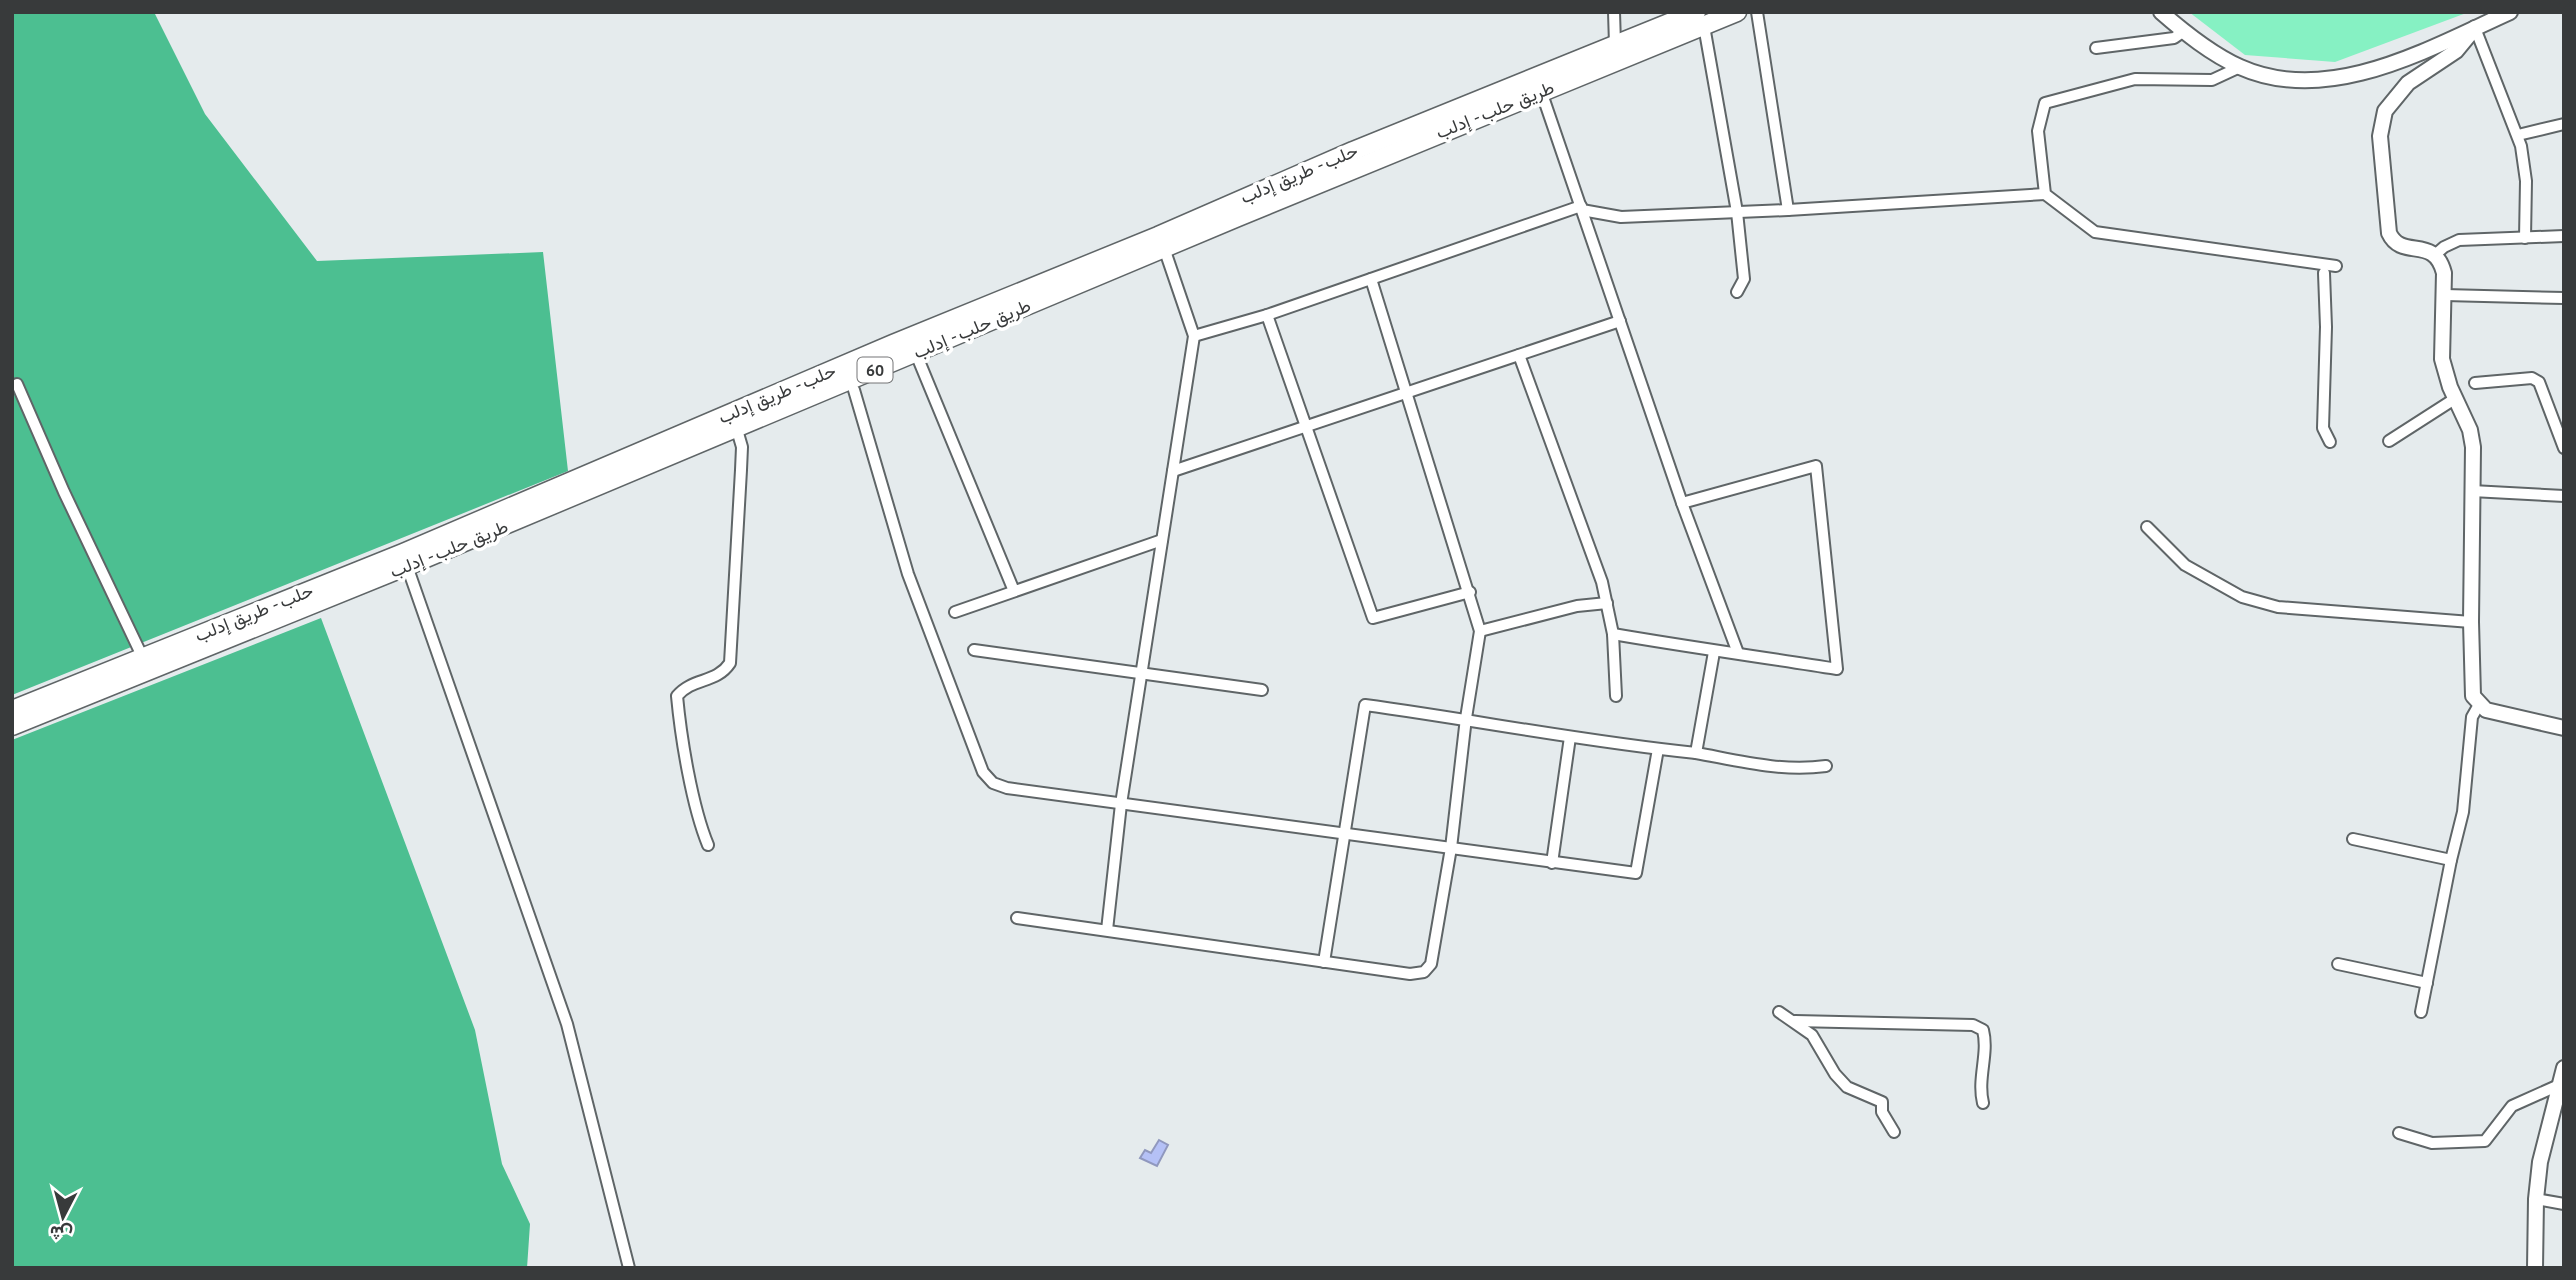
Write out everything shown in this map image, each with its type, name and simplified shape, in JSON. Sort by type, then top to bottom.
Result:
[{"type":"highway","name":"طريق حلب - إدلب","points":[[12,726],[1161,242],[1541,91],[1700,19],[1737,12]]},
{"type":"highway","name":"حلب - طريق إدلب","points":[[1161,242],[1353,151],[1615,44],[1700,19]]},
{"type":"highway","name":"حلب - طريق إدلب","points":[[12,709],[405,560]]},
{"type":"street","points":[[1614,12],[1615,44]]},
{"type":"street","points":[[1757,12],[1788,210]]},
{"type":"street","points":[[2161,12],[2206,48],[2240,67],[2265,75],[2297,80],[2338,78],[2410,56],[2510,12]]},
{"type":"street","points":[[1700,19],[1737,212],[1744,279],[1737,292]]},
{"type":"street","points":[[2475,28],[2518,135],[2526,181],[2525,238]]},
{"type":"street","points":[[2475,28],[2456,51],[2401,91],[2385,111],[2380,135],[2389,233],[2391,239],[2402,246],[2429,250],[2436,254],[2444,272],[2442,359],[2450,387],[2467,421],[2473,447],[2473,696],[2486,710],[2564,727]]},
{"type":"street","points":[[2096,48],[2174,38],[2184,31]]},
{"type":"street","points":[[2045,194],[2038,131],[2045,103],[2135,79],[2211,80],[2240,67]]},
{"type":"street","points":[[1541,91],[1682,503],[1738,653]]},
{"type":"street","points":[[2518,135],[2564,124]]},
{"type":"street","points":[[1194,336],[1267,315],[1581,208],[1621,217],[2045,194],[2095,232],[2336,266]]},
{"type":"street","points":[[2436,254],[2459,240],[2564,236]]},
{"type":"street","points":[[1107,930],[1121,804],[1194,336],[1161,242]]},
{"type":"street","points":[[2325,273],[2323,428],[2330,442]]},
{"type":"street","points":[[1017,918],[1410,974],[1424,972],[1431,964],[1451,848],[1466,718],[1480,631],[1371,279]]},
{"type":"street","points":[[2445,295],[2564,298]]},
{"type":"street","points":[[1267,315],[1373,618],[1470,592]]},
{"type":"street","points":[[1173,471],[1620,321]]},
{"type":"street","points":[[1519,355],[1608,603],[1613,634],[1616,696]]},
{"type":"street","points":[[919,361],[1014,591]]},
{"type":"street","points":[[2474,383],[2532,378],[2539,382],[2564,448]]},
{"type":"street","points":[[17,384],[64,492],[143,658]]},
{"type":"street","points":[[854,390],[908,574],[983,772],[993,783],[1007,788],[1121,804],[1636,873],[1658,749]]},
{"type":"street","points":[[2389,441],[2456,398]]},
{"type":"street","points":[[708,845],[700,827],[677,696],[684,688],[723,673],[730,663],[741,470],[741,447],[734,421]]},
{"type":"street","points":[[1613,634],[1714,652],[1738,653],[1837,669],[1816,466],[1682,503]]},
{"type":"street","points":[[2472,491],[2564,496]]},
{"type":"street","points":[[2147,527],[2185,565],[2242,597],[2278,607],[2471,622]]},
{"type":"street","points":[[955,612],[1162,540]]},
{"type":"street","points":[[405,560],[567,1024],[629,1268]]},
{"type":"street","points":[[1480,631],[1577,607],[1608,603]]},
{"type":"street","points":[[974,650],[1262,690]]},
{"type":"street","points":[[1696,753],[1714,652]]},
{"type":"street","points":[[2421,1013],[2463,812],[2472,717],[2480,703]]},
{"type":"street","points":[[1324,962],[1365,705],[1466,718],[1570,737],[1696,753],[1779,768],[1826,766]]},
{"type":"street","points":[[1552,863],[1570,737]]},
{"type":"street","points":[[2353,839],[2451,860]]},
{"type":"street","points":[[2338,964],[2427,983]]},
{"type":"street","points":[[1779,1012],[1796,1021],[1812,1035],[1835,1074],[1847,1087],[1882,1102],[1882,1112],[1894,1132]]},
{"type":"street","points":[[1796,1021],[1973,1025],[1983,1030],[1985,1040],[1979,1088],[1983,1103]]},
{"type":"street","points":[[2535,1268],[2536,1199],[2540,1162],[2564,1068]]},
{"type":"street","points":[[2399,1133],[2432,1143],[2486,1142],[2512,1107],[2559,1085]]},
{"type":"street","points":[[2536,1199],[2564,1204]]},
{"type":"green space","points":[[12,12],[154,12],[205,114],[317,261],[543,252],[568,471],[12,695]]},
{"type":"green space","points":[[2189,12],[2469,12],[2335,62],[2245,55]]},
{"type":"green space","points":[[321,618],[475,1030],[502,1164],[530,1224],[527,1268],[12,1268],[12,740]]},
{"type":"water","points":[[1159,1140],[1168,1145],[1157,1166],[1140,1158],[1145,1150],[1151,1153]]}]
